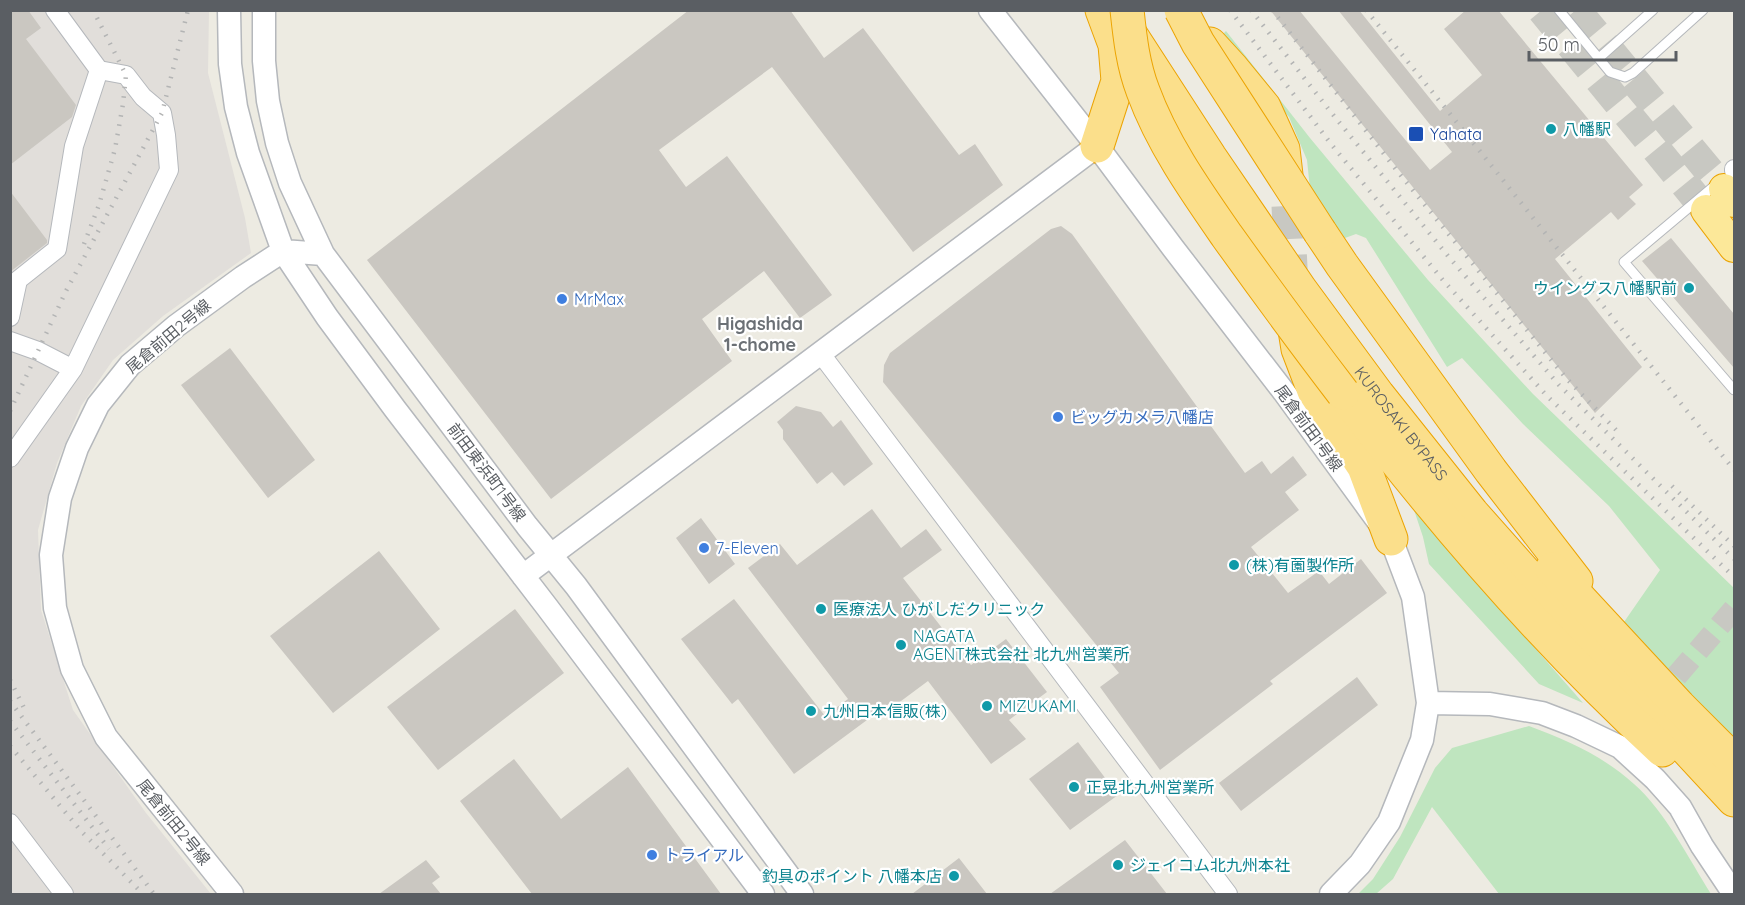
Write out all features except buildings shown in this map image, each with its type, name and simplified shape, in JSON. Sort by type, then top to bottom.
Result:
[{"type":"highway","points":[[1097,146],[1118,81],[1115,45],[1102,10]]},
{"type":"highway","name":"KUROSAKI BYPASS","points":[[1114,10],[1209,157],[1378,396],[1480,522],[1567,620],[1734,800]]},
{"type":"highway","points":[[1127,10],[1132,56],[1154,120],[1178,163],[1280,310],[1427,499],[1548,639],[1609,701],[1734,815]]},
{"type":"highway","name":"KUROSAKI BYPASS","points":[[1140,10],[1303,254],[1394,379],[1489,499],[1582,603],[1734,761]]},
{"type":"highway","points":[[1180,10],[1198,43],[1342,265],[1491,471],[1577,582],[1679,706]]},
{"type":"highway","points":[[1180,10],[1264,108],[1283,150],[1288,206]]},
{"type":"highway","points":[[1728,185],[1734,247]]},
{"type":"highway","points":[[1293,316],[1298,349],[1314,391],[1364,467],[1390,539]]},
{"type":"street","points":[[10,458],[73,369],[169,170],[162,113],[143,97],[126,75],[99,70],[55,10]]},
{"type":"street","points":[[229,10],[230,64],[236,107],[248,153],[283,251],[327,318],[763,894]]},
{"type":"street","name":"前田東浜町1号線","points":[[264,10],[264,61],[268,101],[277,143],[290,183],[323,254],[527,526],[582,594],[802,894]]},
{"type":"street","name":"尾倉前田1号線","points":[[990,10],[1097,146],[1284,392],[1390,539],[1413,597],[1428,703],[1422,740],[1389,822],[1360,864],[1331,894]]},
{"type":"street","points":[[10,317],[18,280],[57,249],[74,146],[99,70]]},
{"type":"street","points":[[523,576],[1097,146]]},
{"type":"street","points":[[283,251],[323,254]]},
{"type":"street","name":"尾倉前田2号線","points":[[232,894],[106,737],[72,669],[55,608],[51,555],[60,498],[77,448],[98,405],[130,365],[176,326],[283,251]]},
{"type":"street","points":[[10,341],[38,351],[73,369]]},
{"type":"street","points":[[821,354],[1228,894]]},
{"type":"street","points":[[1428,703],[1490,704],[1542,713],[1576,726],[1624,739],[1680,807],[1702,846],[1734,894]]},
{"type":"street","points":[[10,824],[64,894]]},
{"type":"lane","points":[[1574,10],[1562,14],[1610,72],[1625,77],[1633,73],[1703,10]]},
{"type":"lane","points":[[1599,58],[1653,10]]},
{"type":"lane","points":[[1728,185],[1624,262],[1734,390]]},
{"type":"shaded area","points":[[10,11],[209,11],[208,73],[245,218],[251,253],[163,316],[113,360],[81,406],[57,463],[38,530],[41,610],[73,710],[146,813],[211,894],[11,894]]},
{"type":"green space","points":[[1226,31],[1310,138],[1428,280],[1533,394],[1734,588],[1734,741],[1664,668],[1624,622],[1660,570],[1609,506],[1523,424],[1462,358],[1447,367],[1366,238],[1356,234],[1345,238],[1310,189],[1307,160],[1289,117],[1219,38]]},
{"type":"green space","points":[[1414,510],[1583,703],[1539,684],[1429,564]]},
{"type":"green space","points":[[1529,726],[1584,750],[1610,765],[1634,784],[1666,821],[1711,894],[1499,894],[1432,807],[1393,879],[1376,894],[1358,894],[1373,879],[1400,837],[1435,768],[1452,748]]},
{"type":"tunnel","points":[[1542,10],[1706,210]]},
{"type":"tunnel","points":[[1576,10],[1724,189]]},
{"type":"tunnel","points":[[1288,206],[1292,288]]},
{"type":"tunnel","points":[[1655,701],[1734,609]]},
{"type":"railway","points":[[84,244],[99,205],[115,149],[126,75],[93,10]]},
{"type":"railway","points":[[10,411],[66,291],[162,113],[188,10]]},
{"type":"railway","points":[[1230,10],[1331,144],[1442,279],[1547,396],[1734,577]]},
{"type":"railway","points":[[1251,10],[1448,256],[1559,385],[1734,559]]},
{"type":"railway","points":[[1272,10],[1398,172],[1566,378],[1621,435]]},
{"type":"railway","points":[[1366,10],[1734,470]]},
{"type":"railway","points":[[1672,486],[1734,546]]},
{"type":"railway","points":[[10,680],[26,712]]},
{"type":"railway","points":[[10,701],[154,894]]},
{"type":"railway","points":[[10,721],[109,849]]},
{"type":"railway","points":[[10,746],[81,831],[139,890]]},
{"type":"place","name":"八幡駅","points":[[1551,129]]},
{"type":"place","name":"Yahata","points":[[1416,134]]},
{"type":"place","name":"ウイングス八幡駅前","points":[[1689,288]]},
{"type":"place","name":"MrMax","points":[[562,299]]},
{"type":"place","name":"ビッグカメラ八幡店","points":[[1058,417]]},
{"type":"place","name":"7-Eleven","points":[[704,548]]},
{"type":"place","name":"(株)有薗製作所","points":[[1234,565]]},
{"type":"place","name":"医療法人 ひがしだクリニック","points":[[821,609]]},
{"type":"place","name":"NAGATA AGENT株式会社 北九州営業所","points":[[901,645]]},
{"type":"place","name":"MIZUKAMI","points":[[987,706]]},
{"type":"place","name":"九州日本信販(株)","points":[[811,711]]},
{"type":"place","name":"正晃北九州営業所","points":[[1074,787]]},
{"type":"place","name":"トライアル","points":[[652,855]]},
{"type":"place","name":"ジェイコム北九州本社","points":[[1118,865]]},
{"type":"place","name":"釣具のポイント 八幡本店","points":[[954,876]]},
{"type":"district","name":"Higashida 1-chome","points":[[760,333]]}]
